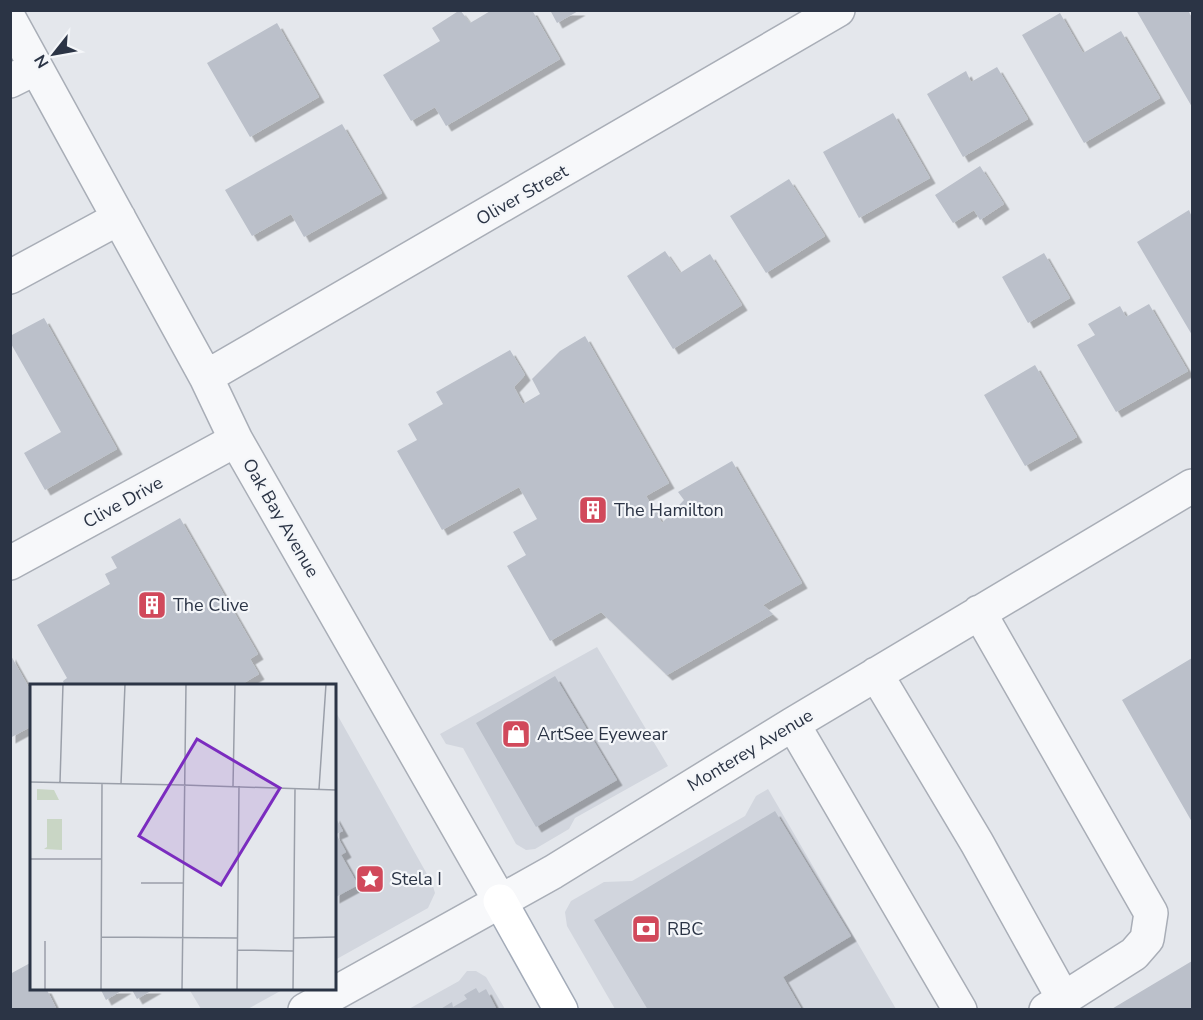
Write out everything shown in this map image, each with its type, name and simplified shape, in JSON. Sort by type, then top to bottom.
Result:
[{"type":"main road","name":"Oak Bay Avenue","points":[[500,901],[561,1010]]},
{"type":"street","name":"Oliver Street","points":[[206,377],[838,10]]},
{"type":"street","name":"Oak Bay Avenue","points":[[10,20],[23,74],[119,218],[206,377],[236,440],[500,901]]},
{"type":"street","points":[[10,277],[119,218]]},
{"type":"street","name":"Clive Drive","points":[[10,563],[236,440]]},
{"type":"street","name":"Monterey Avenue","points":[[305,1010],[500,901],[1192,486]]},
{"type":"street","points":[[876,674],[977,843],[1054,1004],[1134,954],[1147,939],[1151,913],[979,612]]},
{"type":"street","points":[[793,724],[960,1010]]},
{"type":"shaded area","points":[[597,647],[668,766],[575,818],[569,829],[535,849],[526,850],[516,844],[463,748],[446,744],[440,734]]},
{"type":"shaded area","points":[[336,713],[432,883],[435,893],[428,908],[336,959]]},
{"type":"shaded area","points":[[768,789],[896,1009],[615,1009],[567,926],[565,912],[571,901],[604,882],[632,881],[745,816],[756,796]]},
{"type":"shaded area","points":[[467,971],[476,971],[486,977],[505,1009],[407,1010],[459,981]]},
{"type":"shaded area","points":[[190,990],[282,990],[246,1010],[201,1009]]},
{"type":"building","points":[[460,10],[470,23],[492,10],[532,10],[560,59],[446,126],[435,107],[411,121],[383,75],[440,41],[432,28]]},
{"type":"building","points":[[550,10],[580,10],[557,23]]},
{"type":"building","points":[[1136,10],[1188,10],[1192,18],[1192,107]]},
{"type":"building","points":[[1060,13],[1083,53],[1121,31],[1160,98],[1084,143],[1022,35]]},
{"type":"building","points":[[277,23],[319,97],[250,137],[207,63]]},
{"type":"building","points":[[997,67],[1028,119],[963,157],[927,94],[966,71],[971,82]]},
{"type":"building","points":[[893,113],[930,178],[859,218],[823,152]]},
{"type":"building","points":[[342,124],[382,193],[304,237],[291,214],[252,236],[225,190]]},
{"type":"building","points":[[980,166],[1004,204],[980,220],[974,210],[953,223],[935,195]]},
{"type":"building","points":[[789,179],[825,236],[766,273],[730,216]]},
{"type":"building","points":[[1189,210],[1192,217],[1192,335],[1137,242]]},
{"type":"building","points":[[665,251],[680,273],[710,254],[742,305],[673,349],[627,276]]},
{"type":"building","points":[[1044,253],[1070,298],[1028,323],[1002,277]]},
{"type":"building","points":[[1149,304],[1188,371],[1116,412],[1077,345],[1095,335],[1088,324],[1120,306],[1126,317]]},
{"type":"building","points":[[44,318],[117,449],[45,490],[24,453],[61,432],[10,342],[10,336]]},
{"type":"building","name":"The Hamilton","points":[[585,336],[669,483],[646,496],[662,523],[684,500],[678,492],[732,461],[802,583],[763,605],[773,614],[667,675],[601,612],[550,641],[507,566],[526,555],[513,532],[537,519],[519,487],[442,530],[397,451],[417,440],[408,424],[443,404],[436,392],[510,350],[525,375],[514,387],[523,404],[540,394],[532,379],[560,351]]},
{"type":"building","points":[[1035,365],[1077,437],[1025,466],[984,395]]},
{"type":"building","name":"The Clive","points":[[180,518],[258,654],[250,659],[259,674],[242,684],[64,684],[63,681],[67,678],[37,625],[110,584],[105,574],[117,568],[111,557]]},
{"type":"building","points":[[10,654],[30,689],[30,727],[10,738]]},
{"type":"building","points":[[1192,658],[1192,822],[1122,700]]},
{"type":"building","points":[[555,676],[617,780],[536,827],[476,723]]},
{"type":"building","points":[[775,811],[851,936],[783,977],[802,1010],[648,1010],[594,920]]},
{"type":"building","points":[[336,819],[343,831],[336,834]]},
{"type":"building","points":[[336,834],[346,852],[341,855],[358,885],[336,897]]},
{"type":"building","points":[[1192,961],[1192,1010],[1110,1010]]},
{"type":"building","points":[[30,963],[30,990],[47,990],[57,1010],[10,1010],[10,974]]},
{"type":"building","points":[[476,988],[479,993],[486,989],[497,1010],[439,1010],[452,1002],[453,1007],[467,999],[464,995]]},
{"type":"building","points":[[101,990],[123,990],[106,1000]]},
{"type":"building","points":[[132,990],[153,990],[137,999]]},
{"type":"place","name":"The Hamilton","points":[[593,510]]},
{"type":"place","name":"The Clive","points":[[152,605]]},
{"type":"place","name":"ArtSee Eyewear","points":[[516,734]]},
{"type":"place","name":"Stela I","points":[[370,879]]},
{"type":"place","name":"RBC","points":[[646,929]]}]
